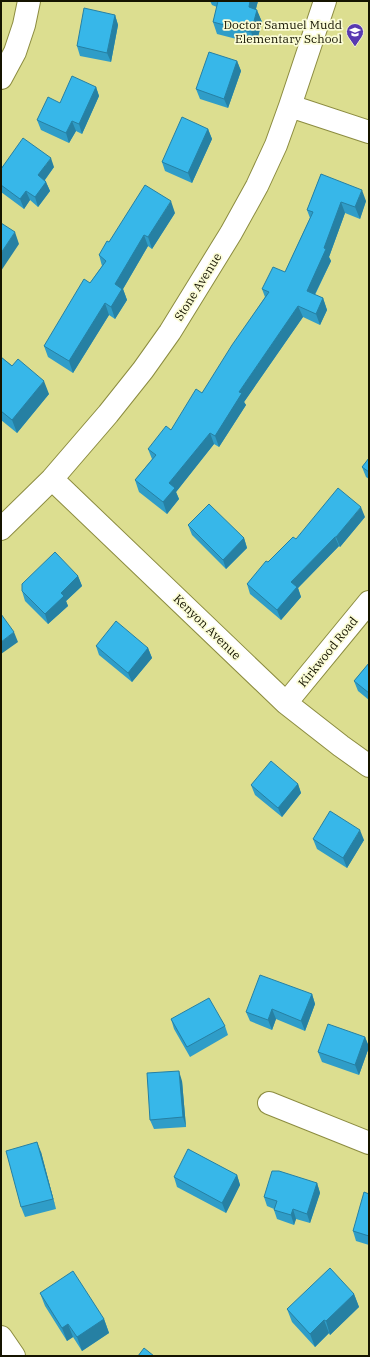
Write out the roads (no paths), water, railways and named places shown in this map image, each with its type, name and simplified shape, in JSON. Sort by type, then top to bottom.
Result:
[{"type":"street","points":[[1,78],[15,52],[30,1]]},
{"type":"street","name":"Stone Avenue","points":[[1,529],[52,479],[108,414],[143,370],[170,332],[231,233],[254,191],[276,145],[325,1]]},
{"type":"street","points":[[290,106],[369,132]]},
{"type":"street","name":"Kenyon Avenue","points":[[52,479],[286,703],[369,766]]},
{"type":"street","name":"Kirkwood Road","points":[[286,703],[369,602]]},
{"type":"street","points":[[269,1103],[369,1143]]},
{"type":"street","points":[[1,1337],[14,1356]]},
{"type":"place","name":"Doctor Samuel Mudd Elementary School","points":[[355,47]]}]
